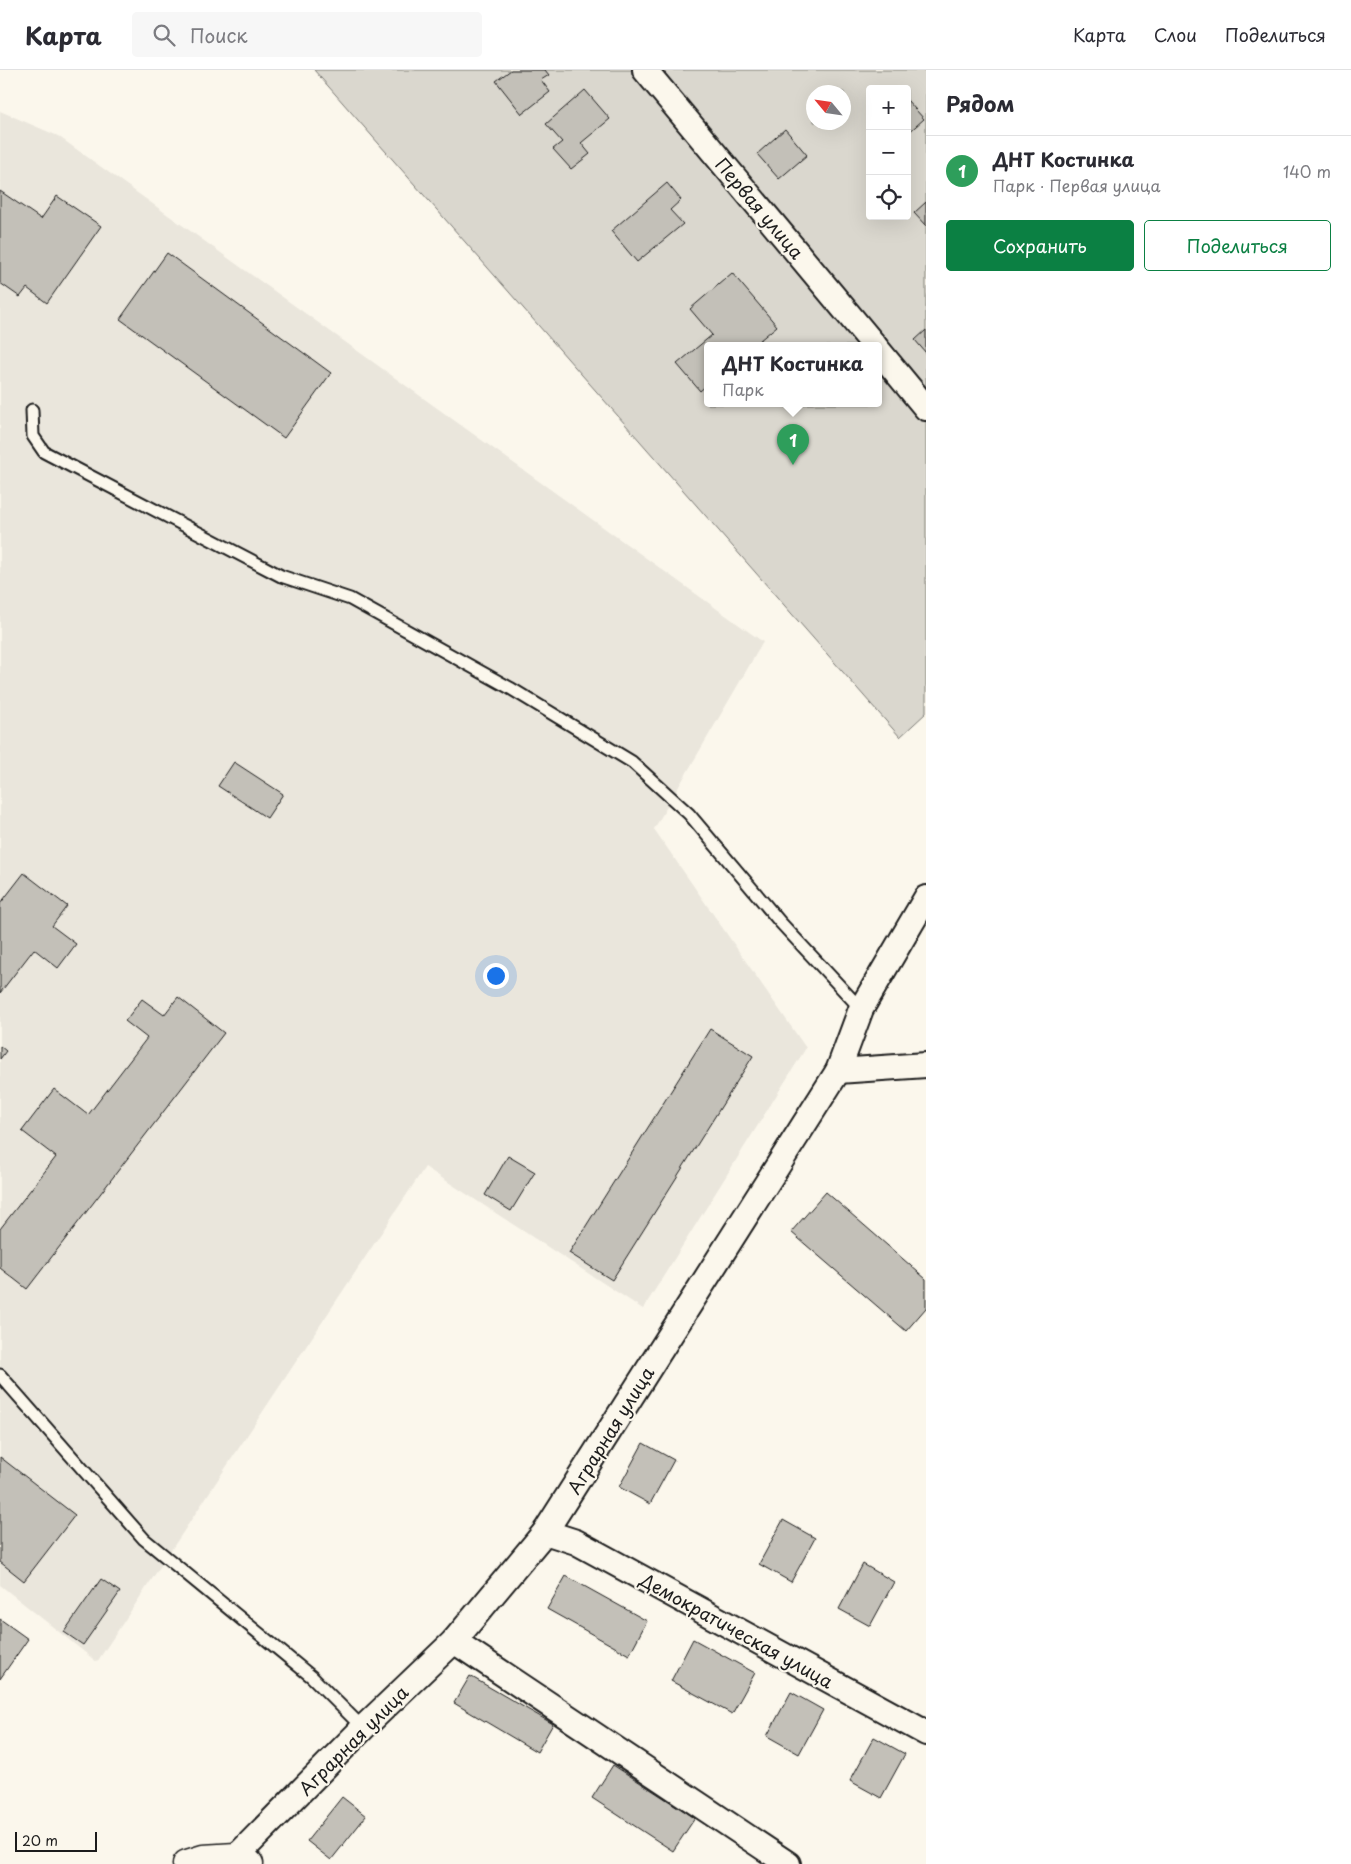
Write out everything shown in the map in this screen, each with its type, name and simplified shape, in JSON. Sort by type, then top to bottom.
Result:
[{"type":"street","name":"Первая улица","points":[[646,70],[872,342]]},
{"type":"street","points":[[882,355],[926,408]]},
{"type":"street","name":"Аграрная улица","points":[[187,1864],[203,1859],[242,1860],[363,1728],[454,1642],[545,1532],[838,1071],[861,1009],[926,898]]},
{"type":"street","points":[[838,1071],[926,1066]]},
{"type":"street","name":"Демократическая улица","points":[[545,1532],[576,1542],[926,1733]]},
{"type":"street","points":[[454,1642],[788,1864]]},
{"type":"lane","points":[[32,410],[33,436],[44,452],[281,576],[350,599],[510,688],[632,762],[689,814],[780,922],[861,1009]]},
{"type":"lane","points":[[0,1375],[144,1539],[312,1677],[363,1728]]},
{"type":"shaded area","points":[[314,70],[926,70],[926,713],[900,737]]},
{"type":"shaded area","points":[[0,111],[58,136],[763,642],[654,829],[806,1048],[643,1309],[425,1167],[97,1662],[0,1585]]},
{"type":"building","points":[[511,70],[545,70],[549,75],[541,80],[550,92],[522,114],[496,81]]},
{"type":"building","points":[[585,90],[610,119],[581,143],[590,154],[571,169],[553,149],[562,142],[546,124]]},
{"type":"building","points":[[911,104],[924,119],[911,130]]},
{"type":"building","points":[[785,129],[807,155],[779,179],[757,154]]},
{"type":"building","points":[[667,183],[681,200],[670,210],[683,224],[637,262],[611,231]]},
{"type":"building","points":[[0,191],[41,219],[57,196],[101,226],[47,303],[27,288],[20,297],[0,283]]},
{"type":"building","points":[[926,202],[926,226],[914,213]]},
{"type":"building","points":[[167,253],[331,373],[284,438],[120,319]]},
{"type":"building","points":[[732,273],[777,326],[758,342],[704,342],[704,388],[700,391],[677,364],[712,335],[690,309]]},
{"type":"building","points":[[926,330],[926,353],[915,340]]},
{"type":"building","points":[[234,762],[283,794],[267,818],[218,786]]},
{"type":"building","points":[[24,873],[67,906],[52,926],[76,944],[58,968],[34,949],[0,993],[0,904]]},
{"type":"building","points":[[178,997],[224,1033],[27,1289],[0,1268],[0,1229],[56,1157],[22,1131],[54,1089],[88,1115],[147,1038],[125,1021],[142,999],[164,1015]]},
{"type":"building","points":[[710,1029],[753,1056],[612,1280],[569,1253]]},
{"type":"building","points":[[0,1046],[6,1051],[0,1059]]},
{"type":"building","points":[[508,1156],[535,1172],[511,1211],[485,1195]]},
{"type":"building","points":[[826,1192],[926,1279],[926,1308],[906,1331],[791,1232]]},
{"type":"building","points":[[643,1443],[674,1460],[650,1504],[619,1487]]},
{"type":"building","points":[[0,1457],[75,1515],[24,1581],[0,1562]]},
{"type":"building","points":[[783,1520],[815,1538],[791,1582],[759,1564]]},
{"type":"building","points":[[863,1564],[894,1582],[870,1626],[839,1609]]},
{"type":"building","points":[[566,1576],[647,1621],[629,1655],[547,1609]]},
{"type":"building","points":[[101,1579],[120,1592],[83,1645],[64,1632]]},
{"type":"building","points":[[0,1619],[28,1639],[0,1679]]},
{"type":"building","points":[[693,1639],[755,1673],[732,1714],[671,1681]]},
{"type":"building","points":[[470,1676],[553,1724],[537,1752],[454,1703]]},
{"type":"building","points":[[791,1692],[823,1710],[799,1754],[767,1736]]},
{"type":"building","points":[[874,1737],[905,1754],[881,1798],[850,1781]]},
{"type":"building","points":[[613,1765],[695,1818],[673,1851],[592,1798]]},
{"type":"building","points":[[342,1797],[366,1816],[331,1860],[307,1841]]},
{"type":"place","name":"ДНТ Костинка","points":[[793,465]]}]
